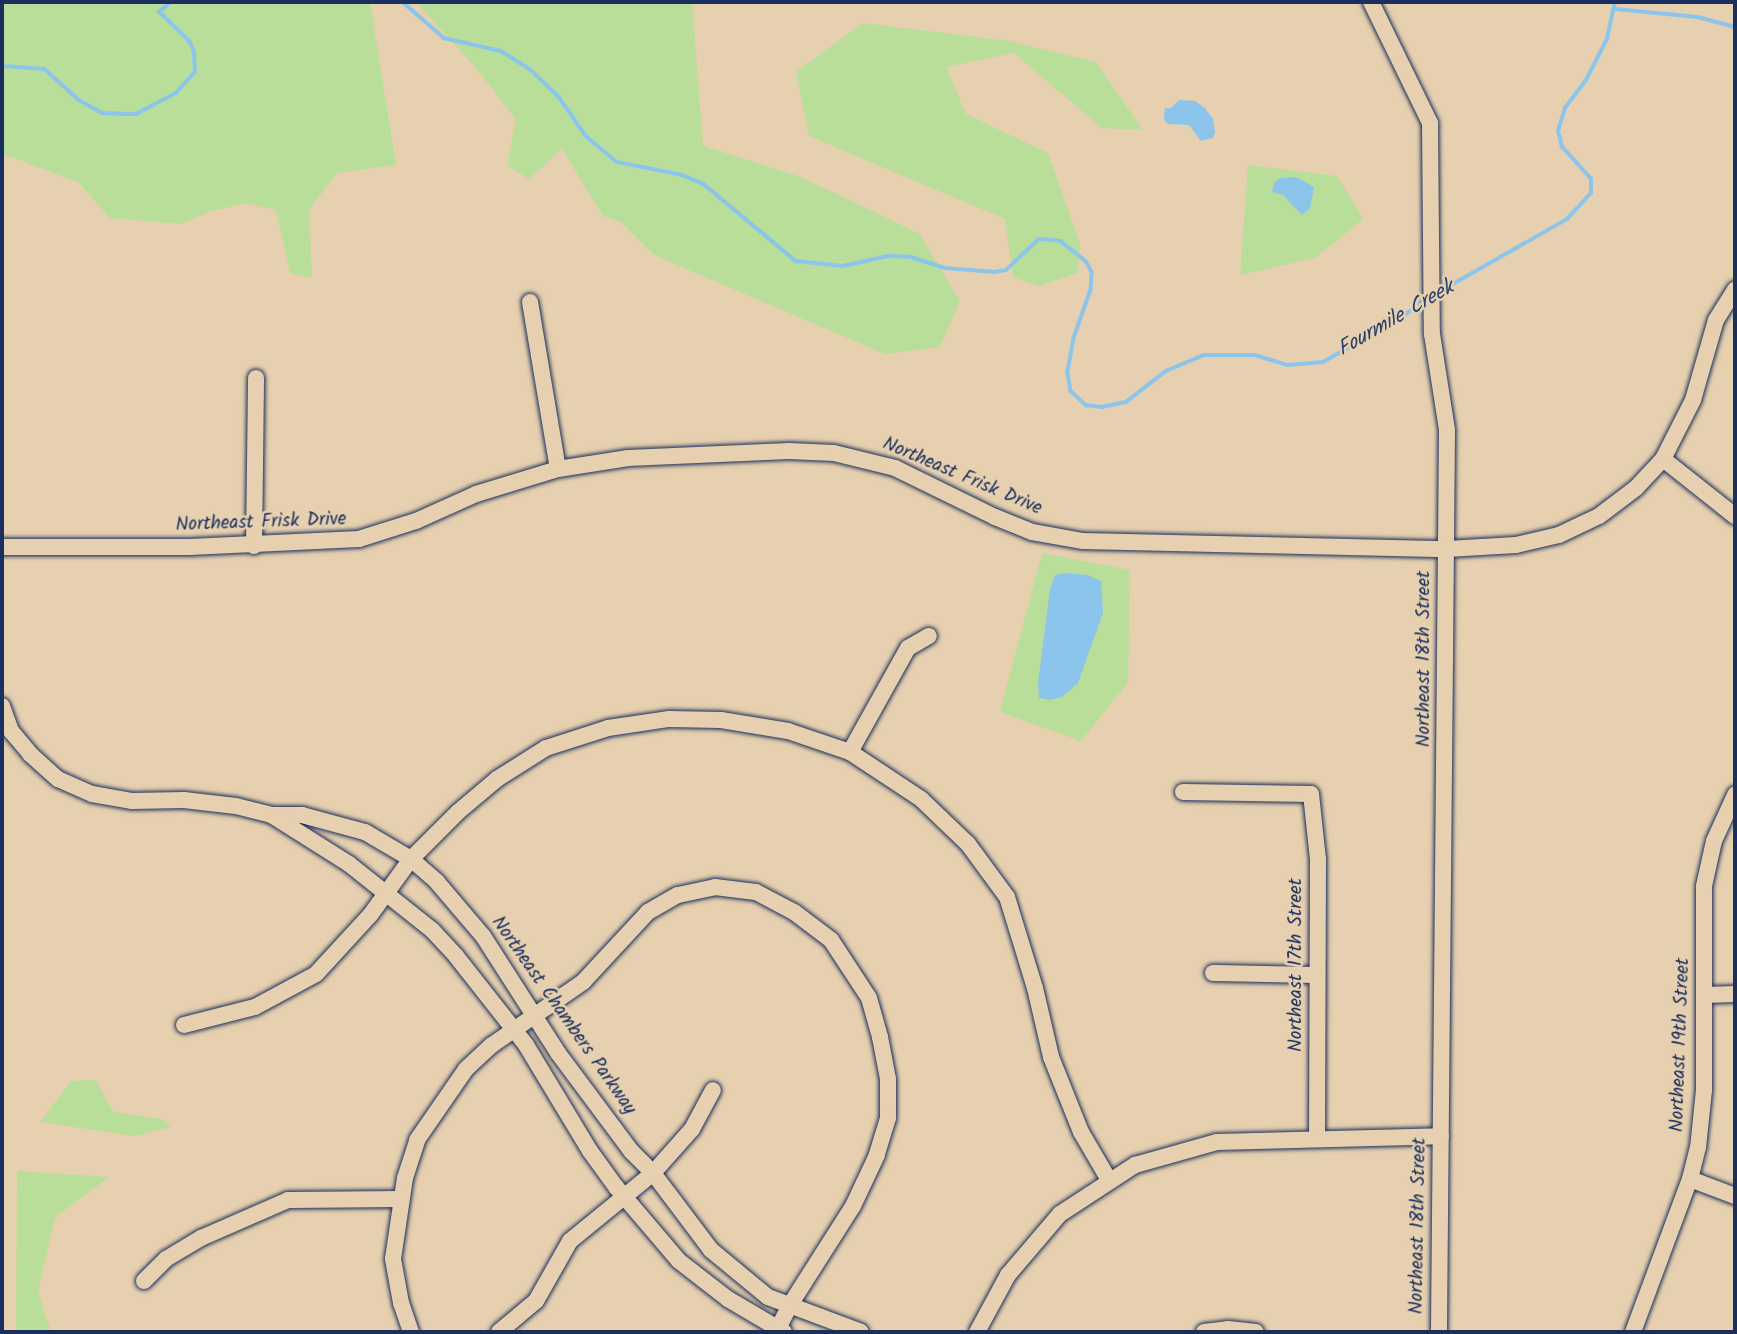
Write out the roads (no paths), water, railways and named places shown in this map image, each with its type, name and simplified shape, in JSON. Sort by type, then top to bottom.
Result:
[{"type":"street","name":"Northeast 18th Street","points":[[1371,2],[1430,123],[1433,185],[1430,245],[1432,334],[1447,430],[1439,1332]]},
{"type":"street","name":"Northeast Frisk Drive","points":[[2,547],[254,546],[359,539],[416,521],[476,494],[558,469],[628,458],[789,451],[834,453],[895,468],[995,517],[1057,538],[1083,541],[1447,549],[1517,545],[1579,526],[1618,503],[1663,459],[1693,400],[1716,320],[1735,289]]},
{"type":"street","points":[[530,302],[558,469]]},
{"type":"street","points":[[254,546],[256,378]]},
{"type":"street","points":[[1663,459],[1735,516]]},
{"type":"street","points":[[850,752],[908,648],[929,636]]},
{"type":"street","name":"Northeast Chambers Parkway","points":[[2,706],[11,731],[30,754],[58,779],[92,794],[132,801],[210,803],[271,815],[302,816],[340,824],[388,843],[411,859],[438,882],[484,936],[534,1018],[631,1151],[653,1173],[711,1250],[768,1297],[861,1332]]},
{"type":"street","points":[[184,1025],[255,1007],[316,974],[387,895],[411,859],[458,812],[497,779],[547,748],[608,729],[669,719],[721,720],[789,731],[850,752],[921,799],[968,844],[1007,897],[1035,988],[1051,1057],[1081,1132],[1109,1180]]},
{"type":"street","name":"Northeast 17th Street","points":[[1183,792],[1311,794],[1318,859],[1317,1138]]},
{"type":"street","name":"Northeast 19th Street","points":[[1633,1332],[1690,1179],[1703,1119],[1707,865],[1721,821],[1735,795]]},
{"type":"street","name":"Northeast Chambers Parkway","points":[[271,815],[341,859],[432,930],[515,1031],[590,1151],[679,1261],[728,1299],[779,1331]]},
{"type":"street","points":[[411,1332],[401,1303],[393,1259],[401,1199],[417,1140],[466,1069],[492,1045],[583,982],[648,912],[678,895],[715,887],[756,892],[794,912],[831,940],[869,998],[888,1079],[888,1118],[877,1155],[853,1206],[790,1305],[779,1331]]},
{"type":"street","points":[[1213,974],[1317,975]]},
{"type":"street","points":[[1704,995],[1735,994]]},
{"type":"street","points":[[499,1332],[536,1301],[570,1241],[653,1173],[692,1129],[713,1090]]},
{"type":"street","points":[[977,1332],[1008,1275],[1060,1213],[1135,1165],[1217,1142],[1441,1136]]},
{"type":"street","points":[[1690,1179],[1735,1196]]},
{"type":"street","points":[[144,1281],[166,1259],[201,1238],[288,1200],[341,1197],[401,1199]]},
{"type":"street","points":[[1204,1332],[1228,1329],[1256,1332]]},
{"type":"water","points":[[1179,100],[1195,101],[1205,108],[1213,119],[1213,138],[1201,141],[1189,125],[1168,124],[1164,120],[1165,108],[1171,108]]},
{"type":"water","points":[[1296,177],[1314,187],[1310,208],[1302,215],[1283,195],[1272,192],[1274,183],[1280,178]]},
{"type":"water","points":[[1055,575],[1087,575],[1101,581],[1103,613],[1078,683],[1062,697],[1050,700],[1039,698],[1038,683],[1050,589]]},
{"type":"waterway","name":"Fourmile Creek","points":[[2,66],[45,69],[79,100],[102,113],[136,114],[176,93],[195,72],[194,52],[189,41],[159,12],[171,2]]},
{"type":"waterway","name":"Fourmile Creek","points":[[403,2],[444,38],[501,51],[530,69],[559,97],[586,136],[617,162],[683,175],[705,185],[796,261],[843,266],[888,256],[911,257],[945,268],[995,272],[1006,270],[1039,239],[1061,241],[1086,261],[1092,272],[1091,290],[1074,338],[1068,373],[1071,391],[1086,405],[1102,407],[1126,402],[1166,371],[1204,355],[1255,355],[1288,365],[1323,362],[1395,322],[1425,300]]},
{"type":"waterway","name":"Fourmile Creek","points":[[1437,293],[1567,219],[1591,193],[1591,179],[1562,147],[1558,131],[1565,108],[1586,80],[1607,39],[1615,2]]},
{"type":"waterway","points":[[1615,9],[1698,17],[1735,27]]}]
